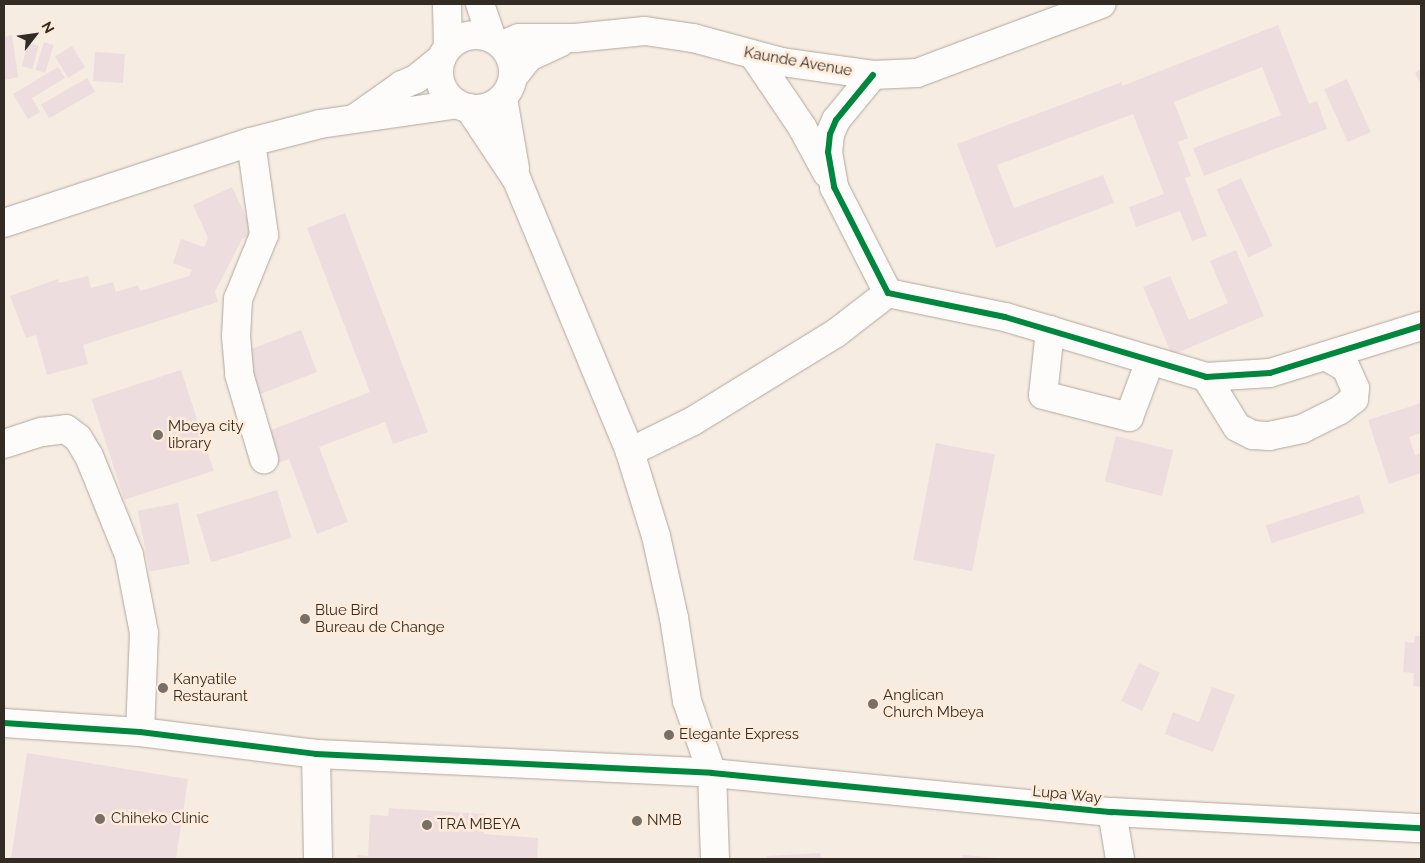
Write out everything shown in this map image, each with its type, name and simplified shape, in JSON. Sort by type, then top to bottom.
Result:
[{"type":"street","points":[[447,4],[442,84],[463,106],[516,180],[630,452],[656,536],[674,618],[687,701],[712,773],[715,859]]},
{"type":"street","points":[[480,4],[497,41],[510,54],[508,87],[516,180]]},
{"type":"street","name":"Kaunde Avenue","points":[[574,38],[645,31],[693,38],[754,56],[874,75],[917,73],[1102,4]]},
{"type":"street","points":[[356,118],[402,85],[416,79],[468,35],[497,41],[518,38],[574,38]]},
{"type":"street","points":[[4,223],[251,142],[356,118],[463,106],[481,109],[508,87],[529,57],[574,38]]},
{"type":"street","points":[[754,56],[814,147],[888,293]]},
{"type":"street","points":[[834,187],[828,152],[830,134],[836,120],[874,75]]},
{"type":"street","points":[[251,142],[264,235],[238,299],[236,336],[239,374],[264,459]]},
{"type":"street","points":[[630,452],[693,421],[836,333],[888,293],[1005,317],[1099,342],[1150,361],[1206,377],[1270,373],[1421,326]]},
{"type":"street","points":[[1050,330],[1043,395],[1129,417],[1150,361]]},
{"type":"street","points":[[1206,377],[1237,427],[1252,435],[1269,436],[1302,429],[1340,410],[1354,399],[1355,388],[1346,368],[1325,356]]},
{"type":"street","points":[[4,444],[42,432],[66,429],[78,438],[89,456],[129,555],[144,633],[140,732]]},
{"type":"street","name":"Lupa Way","points":[[4,723],[140,732],[316,754],[712,773],[1112,812],[1421,828]]},
{"type":"street","points":[[316,754],[318,859]]},
{"type":"street","points":[[1112,812],[1120,859]]},
{"type":"building","points":[[1278,25],[1309,104],[1317,101],[1327,129],[1204,176],[1193,148],[1281,115],[1262,67],[1174,102],[1188,138],[1178,142],[1191,176],[1185,178],[1207,236],[1192,241],[1180,211],[1136,227],[1129,207],[1164,194],[1133,114],[997,165],[1014,208],[1103,175],[1114,203],[996,248],[957,144],[1122,82],[1122,86]]},
{"type":"building","points":[[12,35],[18,77],[4,80],[4,37]]},
{"type":"building","points":[[44,42],[54,45],[45,73],[36,70]]},
{"type":"building","points":[[28,43],[39,46],[32,69],[22,66]]},
{"type":"building","points":[[72,46],[85,67],[68,78],[55,57]]},
{"type":"building","points":[[95,52],[125,54],[123,83],[93,81]]},
{"type":"building","points":[[58,67],[65,78],[32,98],[40,112],[28,119],[13,94]]},
{"type":"building","points":[[1421,69],[1421,84],[1415,73]]},
{"type":"building","points":[[87,78],[95,92],[49,118],[41,104]]},
{"type":"building","points":[[1347,79],[1371,132],[1348,142],[1324,89]]},
{"type":"building","points":[[1241,178],[1273,246],[1248,257],[1217,189]]},
{"type":"building","points":[[232,187],[254,233],[242,239],[215,292],[218,302],[83,345],[88,364],[47,375],[36,335],[26,338],[10,296],[58,279],[59,283],[88,276],[91,288],[113,282],[116,292],[138,285],[140,291],[189,276],[192,270],[173,263],[181,239],[204,247],[208,238],[193,205]]},
{"type":"building","points":[[345,213],[428,432],[393,444],[385,422],[319,447],[348,522],[317,534],[289,459],[278,463],[266,432],[370,392],[307,228]]},
{"type":"building","points":[[1236,250],[1264,316],[1172,355],[1143,287],[1170,276],[1189,320],[1228,303],[1210,261]]},
{"type":"building","points":[[301,330],[317,372],[256,396],[239,354]]},
{"type":"building","points":[[181,370],[214,471],[124,500],[92,399]]},
{"type":"building","points":[[1421,403],[1421,433],[1409,437],[1415,455],[1421,453],[1421,473],[1389,484],[1368,420]]},
{"type":"building","points":[[1116,436],[1173,450],[1162,496],[1105,482]]},
{"type":"building","points":[[936,443],[995,454],[972,571],[913,560]]},
{"type":"building","points":[[277,490],[292,538],[211,562],[197,515]]},
{"type":"building","points":[[1359,495],[1365,513],[1272,543],[1266,525]]},
{"type":"building","points":[[178,503],[190,564],[150,572],[138,511]]},
{"type":"building","points":[[1415,636],[1421,636],[1421,687],[1413,686],[1414,673],[1403,672],[1405,642],[1414,643]]},
{"type":"building","points":[[1139,663],[1160,673],[1142,711],[1121,701]]},
{"type":"building","points":[[1212,687],[1235,695],[1213,752],[1165,734],[1173,712],[1199,722]]},
{"type":"building","name":"Chiheko Clinic","points":[[27,753],[188,779],[176,859],[11,859]]},
{"type":"building","name":"TRA MBEYA","points":[[389,808],[485,814],[484,834],[538,838],[537,859],[357,859],[357,855],[368,856],[370,815],[388,816]]},
{"type":"building","points":[[820,853],[821,859],[767,859],[767,856]]},
{"type":"building","points":[[963,855],[998,858],[998,859],[963,859]]},
{"type":"cycle path","points":[[873,75],[836,120],[830,134],[828,152],[834,187],[888,293],[1005,317],[1206,377],[1270,373],[1421,326]]},
{"type":"cycle path","points":[[4,723],[140,732],[316,754],[712,773],[1112,812],[1421,828]]},
{"type":"place","name":"Mbeya city library","points":[[158,435]]},
{"type":"place","name":"Blue Bird Bureau de Change","points":[[305,619]]},
{"type":"place","name":"Kanyatile Restaurant","points":[[163,688]]},
{"type":"place","name":"Anglican Church Mbeya","points":[[873,704]]},
{"type":"place","name":"Elegante Express","points":[[669,735]]},
{"type":"place","name":"Chiheko Clinic","points":[[100,819]]},
{"type":"place","name":"NMB","points":[[637,821]]},
{"type":"place","name":"TRA MBEYA","points":[[427,825]]}]
